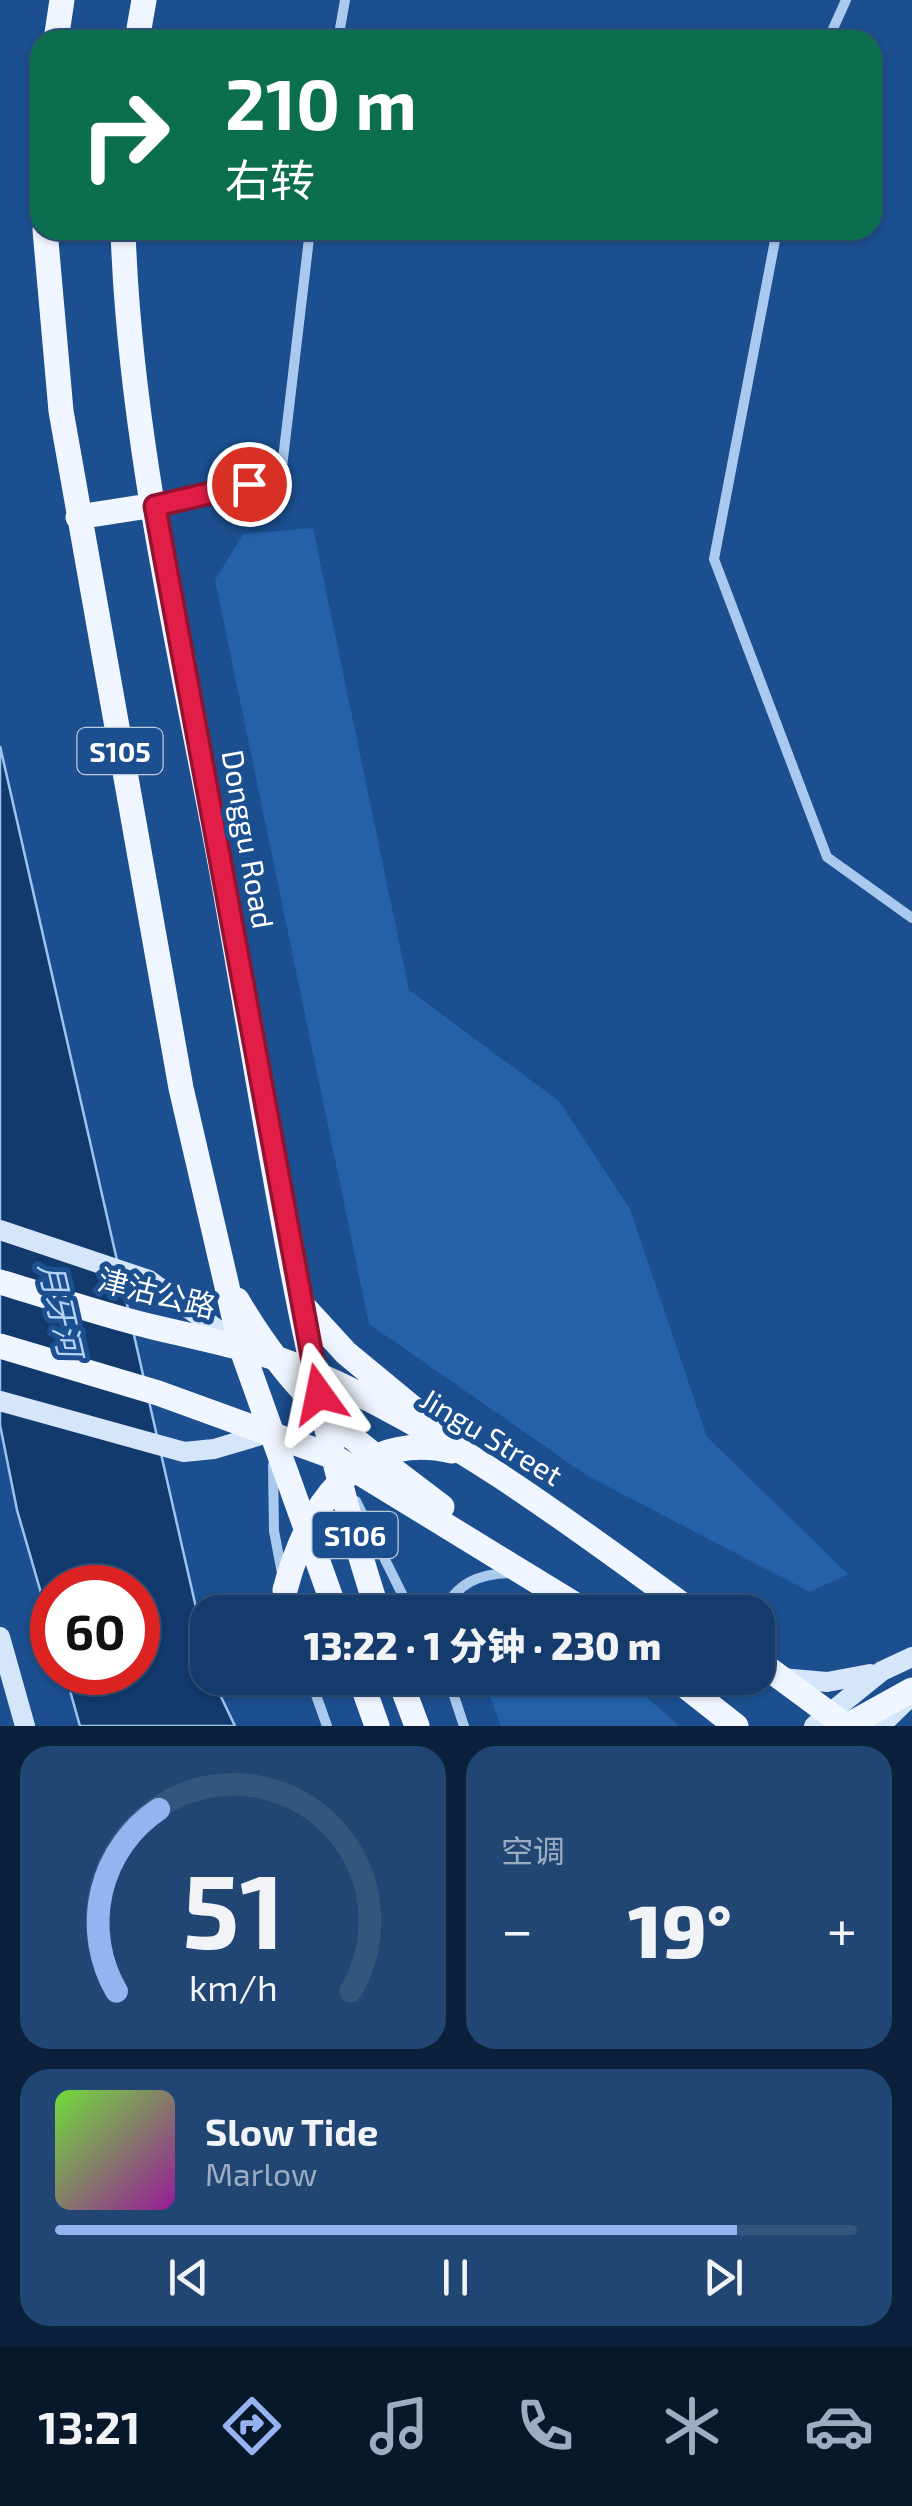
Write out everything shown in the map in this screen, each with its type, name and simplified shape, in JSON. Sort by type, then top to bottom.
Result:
[{"type":"main road","points":[[58,30],[62,0]]},
{"type":"main road","points":[[138,30],[144,0]]},
{"type":"main road","name":"S105","points":[[47,240],[61,411],[78,517],[181,1088],[241,1347]]},
{"type":"main road","name":"Donggu Road","points":[[124,240],[135,399],[300,1302],[324,1415],[350,1468]]},
{"type":"main road","points":[[78,517],[155,506]]},
{"type":"main road","points":[[220,1269],[271,1357],[324,1415],[350,1468]]},
{"type":"main road","name":"津沽公路","points":[[0,1282],[152,1327],[241,1347]]},
{"type":"main road","points":[[300,1302],[346,1353],[466,1454]]},
{"type":"main road","points":[[0,1346],[158,1392],[273,1432],[350,1468],[561,1595]]},
{"type":"main road","name":"Jingu Street","points":[[241,1347],[314,1373],[466,1454],[669,1595]]},
{"type":"main road","name":"S106","points":[[241,1347],[330,1595]]},
{"type":"main road","points":[[290,1595],[307,1526],[350,1468],[425,1448],[466,1454]]},
{"type":"main road","name":"S106","points":[[350,1468],[375,1595]]},
{"type":"main road","points":[[775,1674],[834,1723],[912,1693]]},
{"type":"main road","points":[[366,1695],[377,1726]]},
{"type":"main road","points":[[405,1695],[416,1726]]},
{"type":"main road","points":[[697,1695],[736,1726]]},
{"type":"street","points":[[340,30],[345,0]]},
{"type":"street","points":[[832,30],[846,0]]},
{"type":"street","points":[[155,506],[281,476],[309,240]]},
{"type":"street","points":[[775,240],[714,559],[826,857],[912,918]]},
{"type":"street","points":[[0,1230],[148,1280],[241,1347]]},
{"type":"street","points":[[0,1401],[184,1452],[214,1449],[273,1432],[274,1531],[287,1595]]},
{"type":"street","points":[[350,1468],[404,1595]]},
{"type":"street","points":[[452,1595],[483,1574],[528,1573]]},
{"type":"street","points":[[0,1637],[25,1726]]},
{"type":"street","points":[[781,1678],[827,1682],[882,1671],[912,1657]]},
{"type":"street","points":[[834,1723],[882,1671]]},
{"type":"street","points":[[880,1726],[912,1693]]},
{"type":"street","points":[[316,1695],[327,1726]]},
{"type":"street","points":[[453,1695],[464,1726]]},
{"type":"shaded area","points":[[313,528],[409,990],[559,1101],[630,1209],[707,1437],[848,1574],[810,1592],[586,1475],[369,1324],[215,580],[243,534]]},
{"type":"shaded area","points":[[489,1695],[644,1695],[679,1726],[501,1726]]},
{"type":"water","name":"月牙河","points":[[0,746],[193,1595],[190,1595],[190,1695],[220,1695],[235,1726],[80,1726],[71,1695],[160,1695],[160,1565],[33,1565],[0,1425]]},
{"type":"route","points":[[249,484],[155,506],[319,1394]]}]
